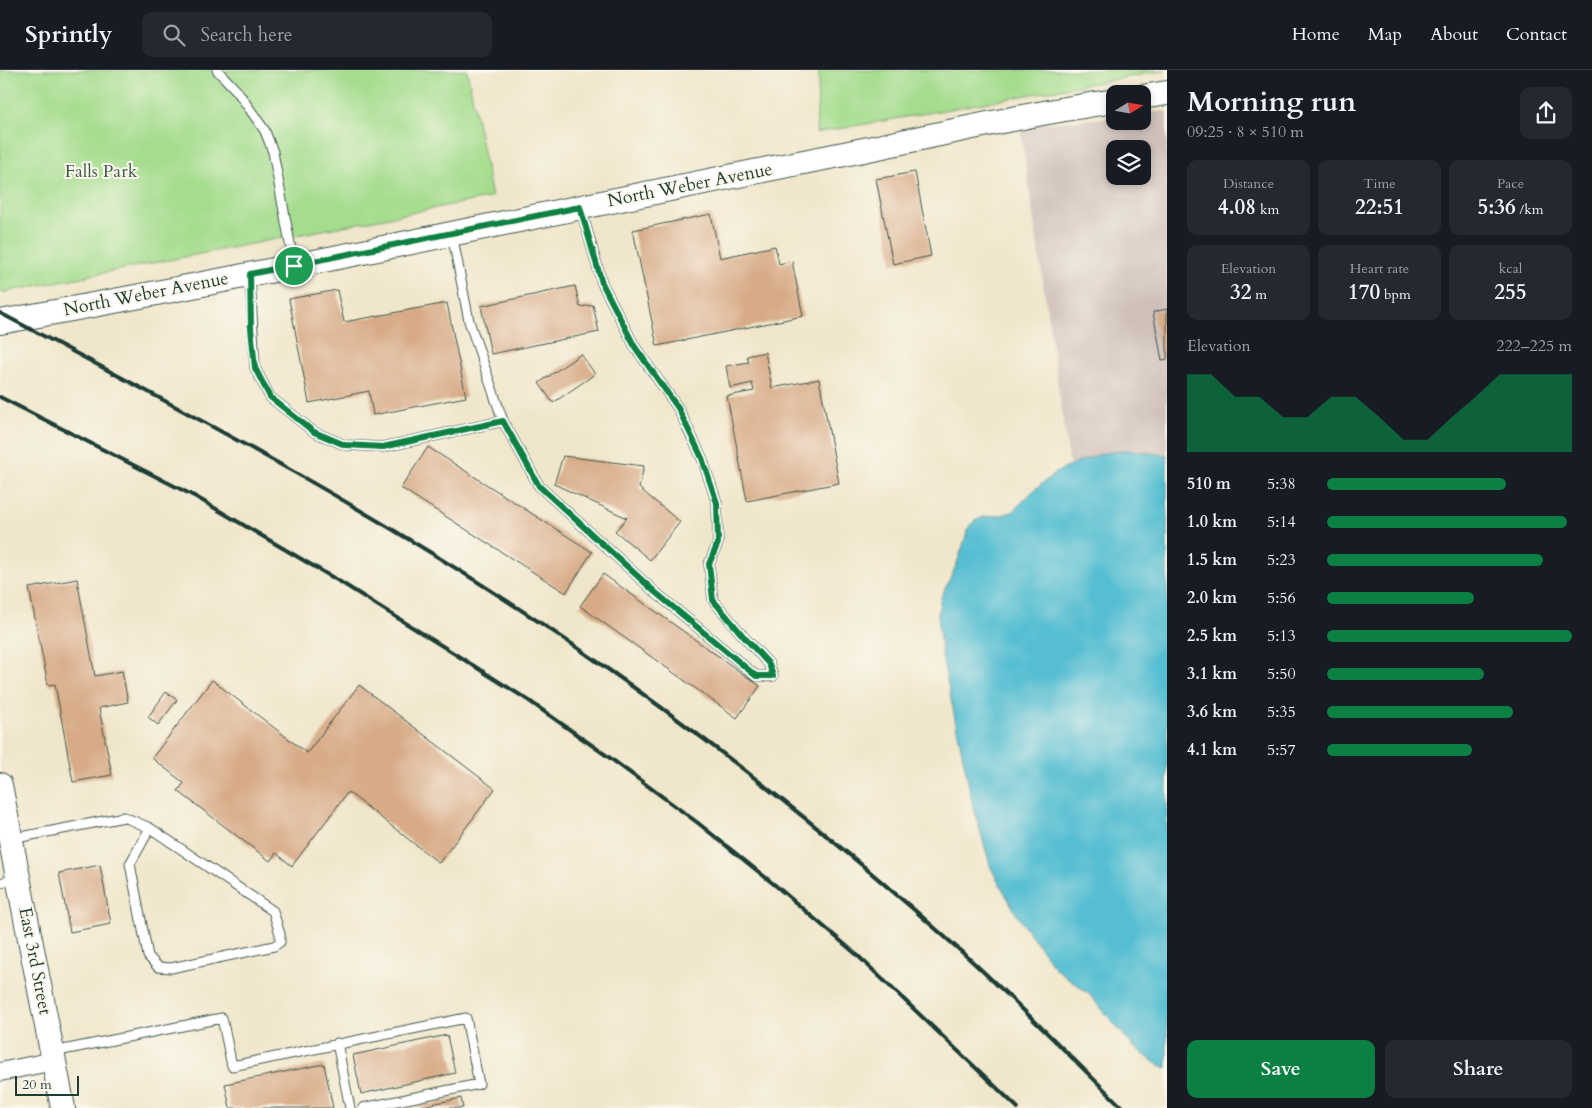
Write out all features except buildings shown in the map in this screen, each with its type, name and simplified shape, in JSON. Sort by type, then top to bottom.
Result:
[{"type":"street","points":[[1151,95],[1167,93]]},
{"type":"street","name":"North Weber Avenue","points":[[0,322],[294,266],[911,141],[1019,117],[1106,102]]},
{"type":"street","name":"East 3rd Street","points":[[0,785],[11,839],[9,881],[64,1108]]},
{"type":"street","points":[[0,1072],[53,1057]]},
{"type":"lane","points":[[217,70],[237,91],[265,132],[273,152],[294,266]]},
{"type":"lane","points":[[452,233],[469,321],[503,421],[539,486],[655,592],[756,676],[773,676],[769,664],[713,600],[709,564],[718,543],[717,503],[702,458],[678,408],[635,347],[602,283],[580,207]]},
{"type":"lane","points":[[250,274],[251,328],[255,368],[270,397],[314,432],[345,445],[383,447],[503,421]]},
{"type":"lane","points":[[11,839],[124,817],[150,828],[273,911],[280,934],[280,942],[274,946],[170,968],[158,967],[148,956],[130,864],[150,828]]},
{"type":"lane","points":[[53,1057],[222,1018],[232,1066],[466,1018],[480,1084],[363,1108]]},
{"type":"lane","points":[[337,1044],[350,1108]]},
{"type":"shaded area","points":[[1167,111],[1167,631],[1096,645],[1020,125],[1106,118],[1106,130],[1151,130],[1151,112]]},
{"type":"green space","name":"Falls Park","points":[[0,70],[467,70],[492,197],[0,293]]},
{"type":"green space","points":[[819,70],[1167,70],[816,133]]},
{"type":"water","points":[[1127,450],[1167,455],[1167,1068],[1155,1063],[1132,1045],[1089,994],[1055,968],[1018,917],[991,868],[973,806],[942,656],[939,630],[938,613],[941,597],[956,566],[969,527],[976,520],[1012,512],[1034,490],[1057,472],[1078,462],[1104,453]]},
{"type":"railway","points":[[0,313],[223,432],[369,515],[512,604],[632,686],[777,796],[872,873],[983,972],[1123,1108]]},
{"type":"railway","points":[[0,397],[196,497],[342,583],[528,700],[698,823],[775,885],[856,954],[1018,1108]]},
{"type":"route","points":[[580,207],[602,283],[635,347],[678,408],[702,458],[717,503],[718,543],[709,564],[713,600],[769,664],[773,676],[756,676],[655,592],[539,486],[503,421],[383,447],[345,445],[314,432],[270,397],[255,368],[251,328],[250,274],[294,266],[580,207]]}]
